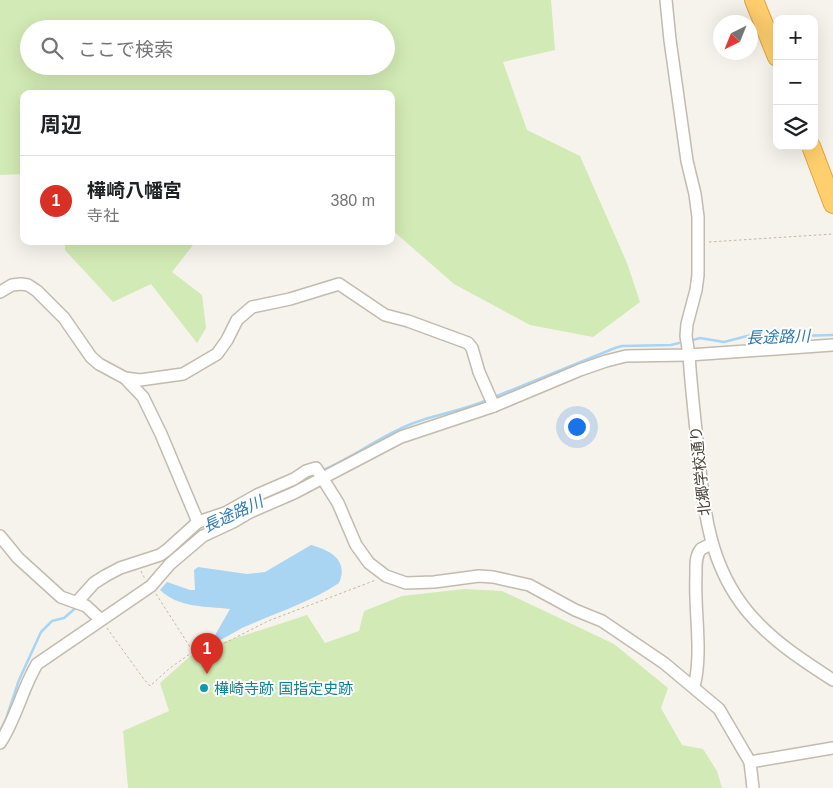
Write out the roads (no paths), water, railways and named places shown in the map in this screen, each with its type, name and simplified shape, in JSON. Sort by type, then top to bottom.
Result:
[{"type":"highway","points":[[754,0],[773,47]]},
{"type":"highway","points":[[813,150],[833,204]]},
{"type":"street","name":"北郷学校通り","points":[[666,0],[687,161],[698,217],[697,242],[699,258],[696,290],[687,324],[686,336],[704,511],[711,544],[725,576],[747,611],[781,644],[833,680]]},
{"type":"street","points":[[125,378],[140,380],[182,374],[217,354],[237,320],[252,307],[290,299],[339,284],[385,315],[408,321],[468,343],[472,348],[479,372],[494,406]]},
{"type":"street","points":[[0,292],[12,285],[28,285],[64,318],[91,357],[99,364],[125,378],[142,397],[154,419],[198,522]]},
{"type":"street","points":[[0,744],[37,664],[151,586],[170,564],[203,536],[408,435],[494,406],[580,370],[626,356],[689,355],[833,345]]},
{"type":"street","points":[[77,602],[94,583],[104,576],[120,568],[160,555],[198,522],[225,512],[246,500],[294,479],[312,468],[316,468],[338,503],[356,545],[368,563],[386,576],[406,583],[434,582],[479,576],[529,584],[575,610],[602,621],[664,663],[719,709],[750,762],[753,788]]},
{"type":"street","points":[[0,536],[18,558],[61,597],[86,606],[100,620]]},
{"type":"street","points":[[694,687],[698,664],[694,595],[696,560],[700,549],[711,544]]},
{"type":"street","points":[[750,762],[833,748]]},
{"type":"water","points":[[311,545],[331,553],[340,562],[342,568],[339,583],[304,602],[214,642],[214,637],[230,609],[184,603],[167,596],[160,590],[167,582],[195,590],[194,570],[198,567],[247,574],[265,572]]},
{"type":"waterway","name":"長途路川","points":[[693,340],[700,338],[724,342],[751,335],[774,338],[833,335]]},
{"type":"waterway","name":"長途路川","points":[[497,396],[615,348],[679,343]]},
{"type":"waterway","name":"長途路川","points":[[321,471],[393,432],[414,423],[485,401]]},
{"type":"waterway","name":"長途路川","points":[[301,481],[311,475]]},
{"type":"waterway","name":"長途路川","points":[[253,503],[294,485]]},
{"type":"waterway","name":"長途路川","points":[[198,530],[201,527],[222,520]]},
{"type":"waterway","name":"長途路川","points":[[161,560],[168,558],[193,534]]},
{"type":"waterway","name":"長途路川","points":[[0,731],[19,680],[41,632],[52,621],[64,618],[78,606]]},
{"type":"place","name":"樺崎八幡宮","points":[[207,674]]},
{"type":"place","name":"樺崎寺跡 国指定史跡","points":[[204,688]]}]
